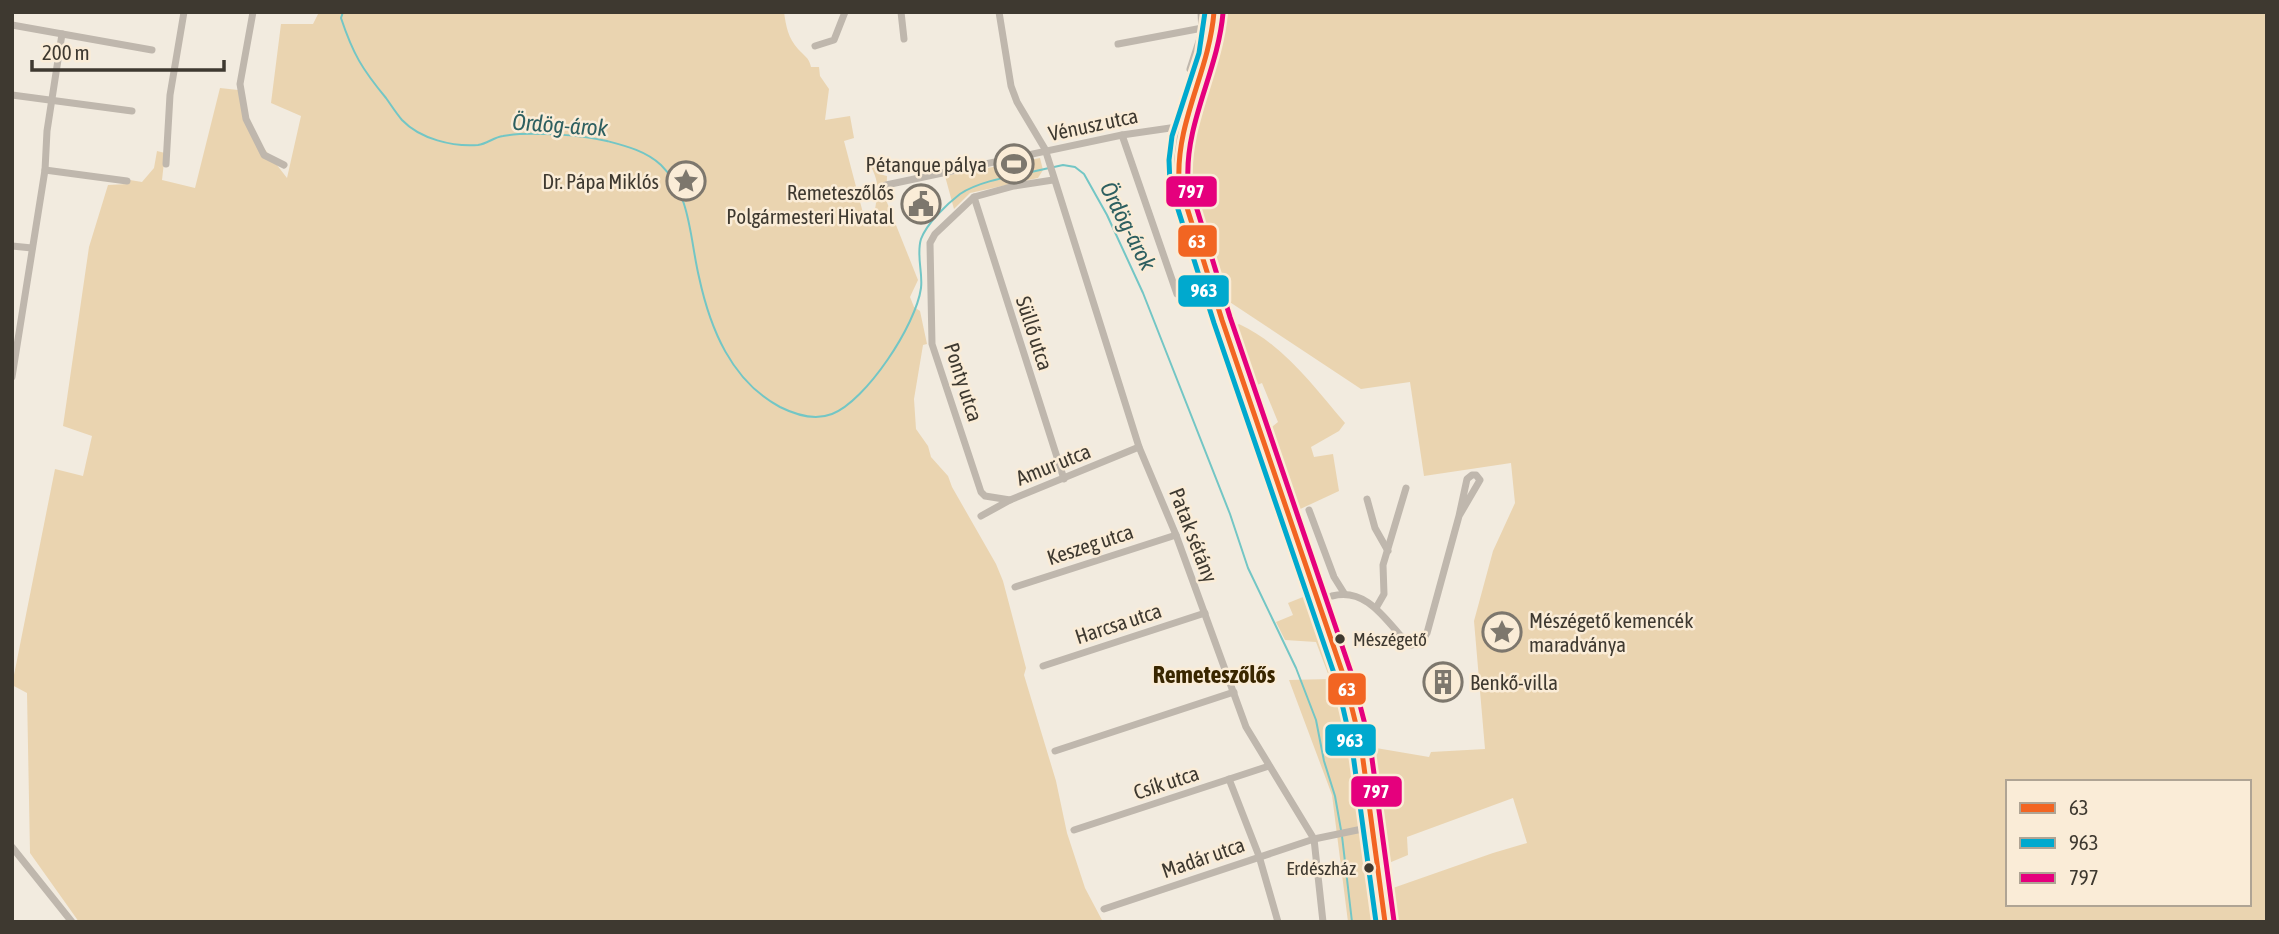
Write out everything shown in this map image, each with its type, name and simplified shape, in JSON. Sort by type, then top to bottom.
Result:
[{"type":"street","points":[[166,163],[170,95],[184,12]]},
{"type":"street","points":[[253,12],[240,84],[246,119],[264,155],[284,165]]},
{"type":"street","points":[[815,46],[834,40],[845,12]]},
{"type":"street","points":[[901,12],[904,39]]},
{"type":"street","name":"Patak sétány","points":[[999,12],[1011,86],[1017,102],[1047,154],[1139,447],[1176,535],[1249,733],[1314,839],[1323,922]]},
{"type":"street","points":[[1190,69],[1202,28],[1201,12]]},
{"type":"street","points":[[1214,12],[1209,47],[1184,126],[1178,155],[1179,182],[1222,320],[1345,681],[1361,745],[1385,922]]},
{"type":"street","points":[[12,25],[152,50]]},
{"type":"street","points":[[1118,44],[1213,26]]},
{"type":"street","points":[[12,377],[15,334],[45,170],[62,34]]},
{"type":"street","points":[[12,95],[132,111]]},
{"type":"street","name":"Vénusz utca","points":[[887,185],[1047,154],[1122,135],[1184,126]]},
{"type":"street","points":[[1122,135],[1177,294]]},
{"type":"street","points":[[45,170],[127,181]]},
{"type":"street","points":[[974,197],[1014,186],[1054,180]]},
{"type":"street","name":"Ponty utca","points":[[974,197],[933,237],[930,249],[933,348],[981,492],[985,496],[1010,500]]},
{"type":"street","name":"Süllő utca","points":[[974,197],[1064,479]]},
{"type":"street","points":[[12,246],[32,248]]},
{"type":"street","name":"Amur utca","points":[[981,516],[1010,500],[1139,447]]},
{"type":"street","points":[[1332,596],[1344,593],[1357,595],[1376,608],[1406,642],[1411,645],[1421,643],[1427,633],[1467,479],[1476,475],[1480,480],[1459,516]]},
{"type":"street","points":[[1376,608],[1384,594],[1383,565],[1406,488]]},
{"type":"street","points":[[1367,499],[1376,528],[1388,551]]},
{"type":"street","points":[[1308,510],[1334,577],[1344,593]]},
{"type":"street","name":"Keszeg utca","points":[[1015,587],[1176,535]]},
{"type":"street","name":"Harcsa utca","points":[[1043,666],[1205,613]]},
{"type":"street","points":[[1055,751],[1234,692]]},
{"type":"street","name":"Csík utca","points":[[1074,830],[1269,766]]},
{"type":"street","points":[[1229,779],[1259,856],[1278,922]]},
{"type":"street","name":"Madár utca","points":[[1104,909],[1314,839],[1372,827]]},
{"type":"street","points":[[12,847],[72,922]]},
{"type":"shaded area","points":[[319,12],[784,12],[792,41],[808,59],[811,67],[819,67],[820,76],[829,89],[825,120],[850,116],[854,138],[844,141],[863,213],[875,210],[877,194],[877,182],[865,156],[876,163],[879,174],[887,176],[886,200],[918,280],[910,297],[914,307],[920,311],[927,344],[923,345],[914,399],[916,429],[928,446],[931,457],[948,476],[1003,581],[1026,668],[1024,675],[1056,781],[1067,833],[1085,888],[1103,922],[79,922],[30,853],[27,693],[12,685],[55,469],[83,476],[92,436],[63,426],[89,247],[108,185],[128,184],[130,180],[142,182],[154,168],[157,151],[165,153],[162,180],[195,188],[220,88],[238,90],[256,138],[287,178],[301,116],[271,103],[281,24],[313,24]]},
{"type":"shaded area","points":[[1209,12],[2267,12],[2267,922],[1348,922],[1332,795],[1289,680],[1330,679],[1316,642],[1285,640],[1276,622],[1293,615],[1288,603],[1308,595],[1341,678],[1356,680],[1376,748],[1429,757],[1431,752],[1485,749],[1474,621],[1493,551],[1515,503],[1511,463],[1424,476],[1410,382],[1361,389],[1210,289],[1175,155],[1179,126],[1210,25]],"holes":[[[1513,798],[1527,843],[1393,888],[1384,865],[1408,855],[1407,837]]]},
{"type":"shaded area","points":[[1040,158],[1043,170],[1038,178],[970,193],[954,209],[945,176]]},
{"type":"shaded area","points":[[1239,324],[1284,355],[1345,423],[1339,431],[1311,447],[1314,457],[1333,454],[1339,491],[1296,511],[1268,430],[1278,422],[1262,383],[1250,388],[1227,331]]},
{"type":"waterway","name":"Ördög-árok","points":[[343,12],[341,18],[345,31],[364,69],[402,120],[427,137],[468,145],[514,135],[583,137],[636,150],[661,165],[671,177],[684,203],[709,315],[725,351],[748,383],[763,396],[780,407],[805,416],[825,416],[845,406],[874,378],[900,341],[917,304],[921,288],[921,239],[944,208],[960,194],[979,185],[1049,168]]},
{"type":"waterway","name":"Ördög-árok","points":[[1054,167],[1075,167],[1084,174],[1107,215],[1143,293],[1230,514],[1248,568],[1296,668],[1316,720],[1341,830]]},
{"type":"waterway","name":"Ördög-árok","points":[[1342,836],[1352,922]]},
{"type":"transit line","name":"963","points":[[1205,12],[1199,53],[1172,136],[1170,184],[1214,323],[1337,682],[1352,747],[1376,922]]},
{"type":"transit line","name":"63","points":[[1214,12],[1206,56],[1182,138],[1179,182],[1222,320],[1345,680],[1361,745],[1385,922]]},
{"type":"transit line","name":"797","points":[[1223,13],[1215,55],[1196,117],[1188,159],[1188,180],[1230,317],[1353,678],[1370,744],[1394,921]]},
{"type":"place","name":"Pétanque pálya","points":[[1014,164]]},
{"type":"place","name":"Dr. Pápa Miklós","points":[[686,181]]},
{"type":"place","name":"Remeteszőlős Polgármesteri Hivatal","points":[[921,204]]},
{"type":"place","name":"Mészégető kemencék maradványa","points":[[1502,632]]},
{"type":"place","name":"Mészégető","points":[[1340,639]]},
{"type":"place","name":"Benkő-villa","points":[[1443,682]]},
{"type":"place","name":"Erdészház","points":[[1369,868]]},
{"type":"district","name":"Remeteszőlős","points":[[1214,674]]}]
